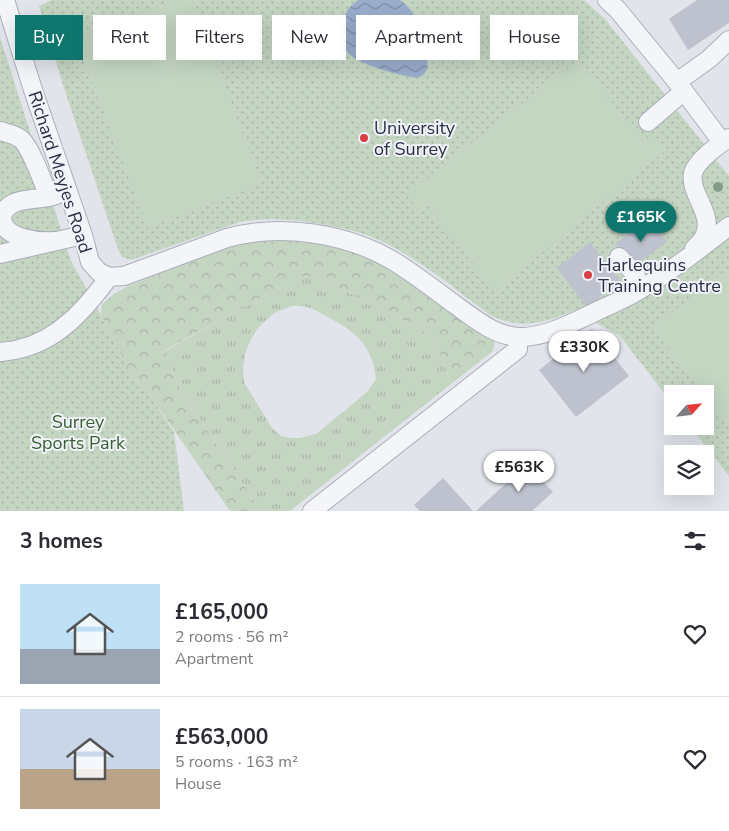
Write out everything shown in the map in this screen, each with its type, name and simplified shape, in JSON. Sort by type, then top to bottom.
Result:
[{"type":"street","name":"Richard Meyjes Road","points":[[5,0],[34,93],[83,235],[90,262],[98,272],[109,277]]},
{"type":"street","points":[[607,0],[617,9],[726,140],[697,166],[693,174],[695,188],[706,214],[707,226],[704,237],[686,259]]},
{"type":"street","points":[[648,122],[680,87],[729,40]]},
{"type":"street","points":[[0,132],[22,139],[49,197]]},
{"type":"street","points":[[54,241],[37,242],[10,233],[4,229],[2,218],[4,212],[11,205],[20,200],[49,197],[67,189]]},
{"type":"street","points":[[700,203],[714,214],[723,216],[729,214]]},
{"type":"street","points":[[0,352],[20,349],[35,344],[66,326],[81,313],[109,277],[124,276],[227,238],[261,231],[319,235],[344,240],[379,254],[395,262],[485,326],[501,334],[518,337],[538,334],[566,326],[642,288],[686,259],[729,226]]},
{"type":"street","points":[[0,254],[83,235]]},
{"type":"street","points":[[619,257],[634,273],[642,288]]},
{"type":"street","points":[[312,511],[518,349],[518,337]]},
{"type":"green space","points":[[52,0],[584,0],[605,19],[729,176],[729,476],[714,457],[714,445],[705,445],[697,435],[714,435],[714,385],[664,385],[664,393],[619,335],[573,311],[552,319],[532,323],[511,322],[490,315],[412,258],[396,248],[361,233],[309,222],[274,219],[257,220],[240,222],[131,260],[122,257],[55,60],[83,60],[83,15],[42,15],[39,6]]},
{"type":"green space","points":[[175,0],[192,0],[198,15],[176,15],[176,60],[215,60],[262,184],[148,228],[83,59],[83,35],[93,31],[93,60],[166,60],[166,15],[136,15]]},
{"type":"green space","name":"Surrey Sports Park","points":[[0,37],[71,261],[133,378],[145,388],[174,432],[184,511],[0,511]]},
{"type":"green space","points":[[578,60],[646,145],[655,139],[665,151],[495,291],[427,206],[419,211],[406,194]]},
{"type":"green space","points":[[262,239],[329,246],[368,257],[401,276],[479,332],[495,339],[493,351],[451,384],[434,337],[317,276],[299,277],[165,350],[180,389],[261,511],[230,511],[145,388],[133,378],[101,315],[102,304],[128,286],[230,246]]},
{"type":"green space","points":[[729,268],[729,428],[714,408],[714,385],[696,385],[652,328]]},
{"type":"green space","points":[[317,276],[434,337],[451,384],[290,511],[261,511],[180,389],[165,351],[298,277]],"holes":[[[292,306],[303,306],[313,309],[344,326],[358,337],[372,360],[376,379],[367,392],[316,434],[300,438],[289,438],[281,436],[272,428],[244,382],[243,368],[245,354],[258,328],[274,313]]]},
{"type":"water","points":[[358,0],[400,0],[414,15],[356,15],[356,59],[346,51],[345,15]]},
{"type":"water","points":[[358,60],[427,60],[428,65],[425,72],[417,78],[372,66]]},
{"type":"building","points":[[697,0],[729,0],[729,23],[688,50],[669,19]]},
{"type":"building","points":[[649,218],[667,242],[633,267],[615,244]]},
{"type":"building","name":"Harlequins Training Centre","points":[[590,242],[620,281],[598,298],[600,300],[588,309],[557,268]]},
{"type":"building","points":[[592,329],[629,376],[576,417],[539,370]]},
{"type":"building","points":[[527,464],[553,492],[532,511],[476,511]]},
{"type":"building","points":[[443,478],[473,511],[420,511],[414,505]]},
{"type":"place","name":"University of Surrey","points":[[364,138]]},
{"type":"place","name":"Harlequins Training Centre","points":[[588,275]]}]
